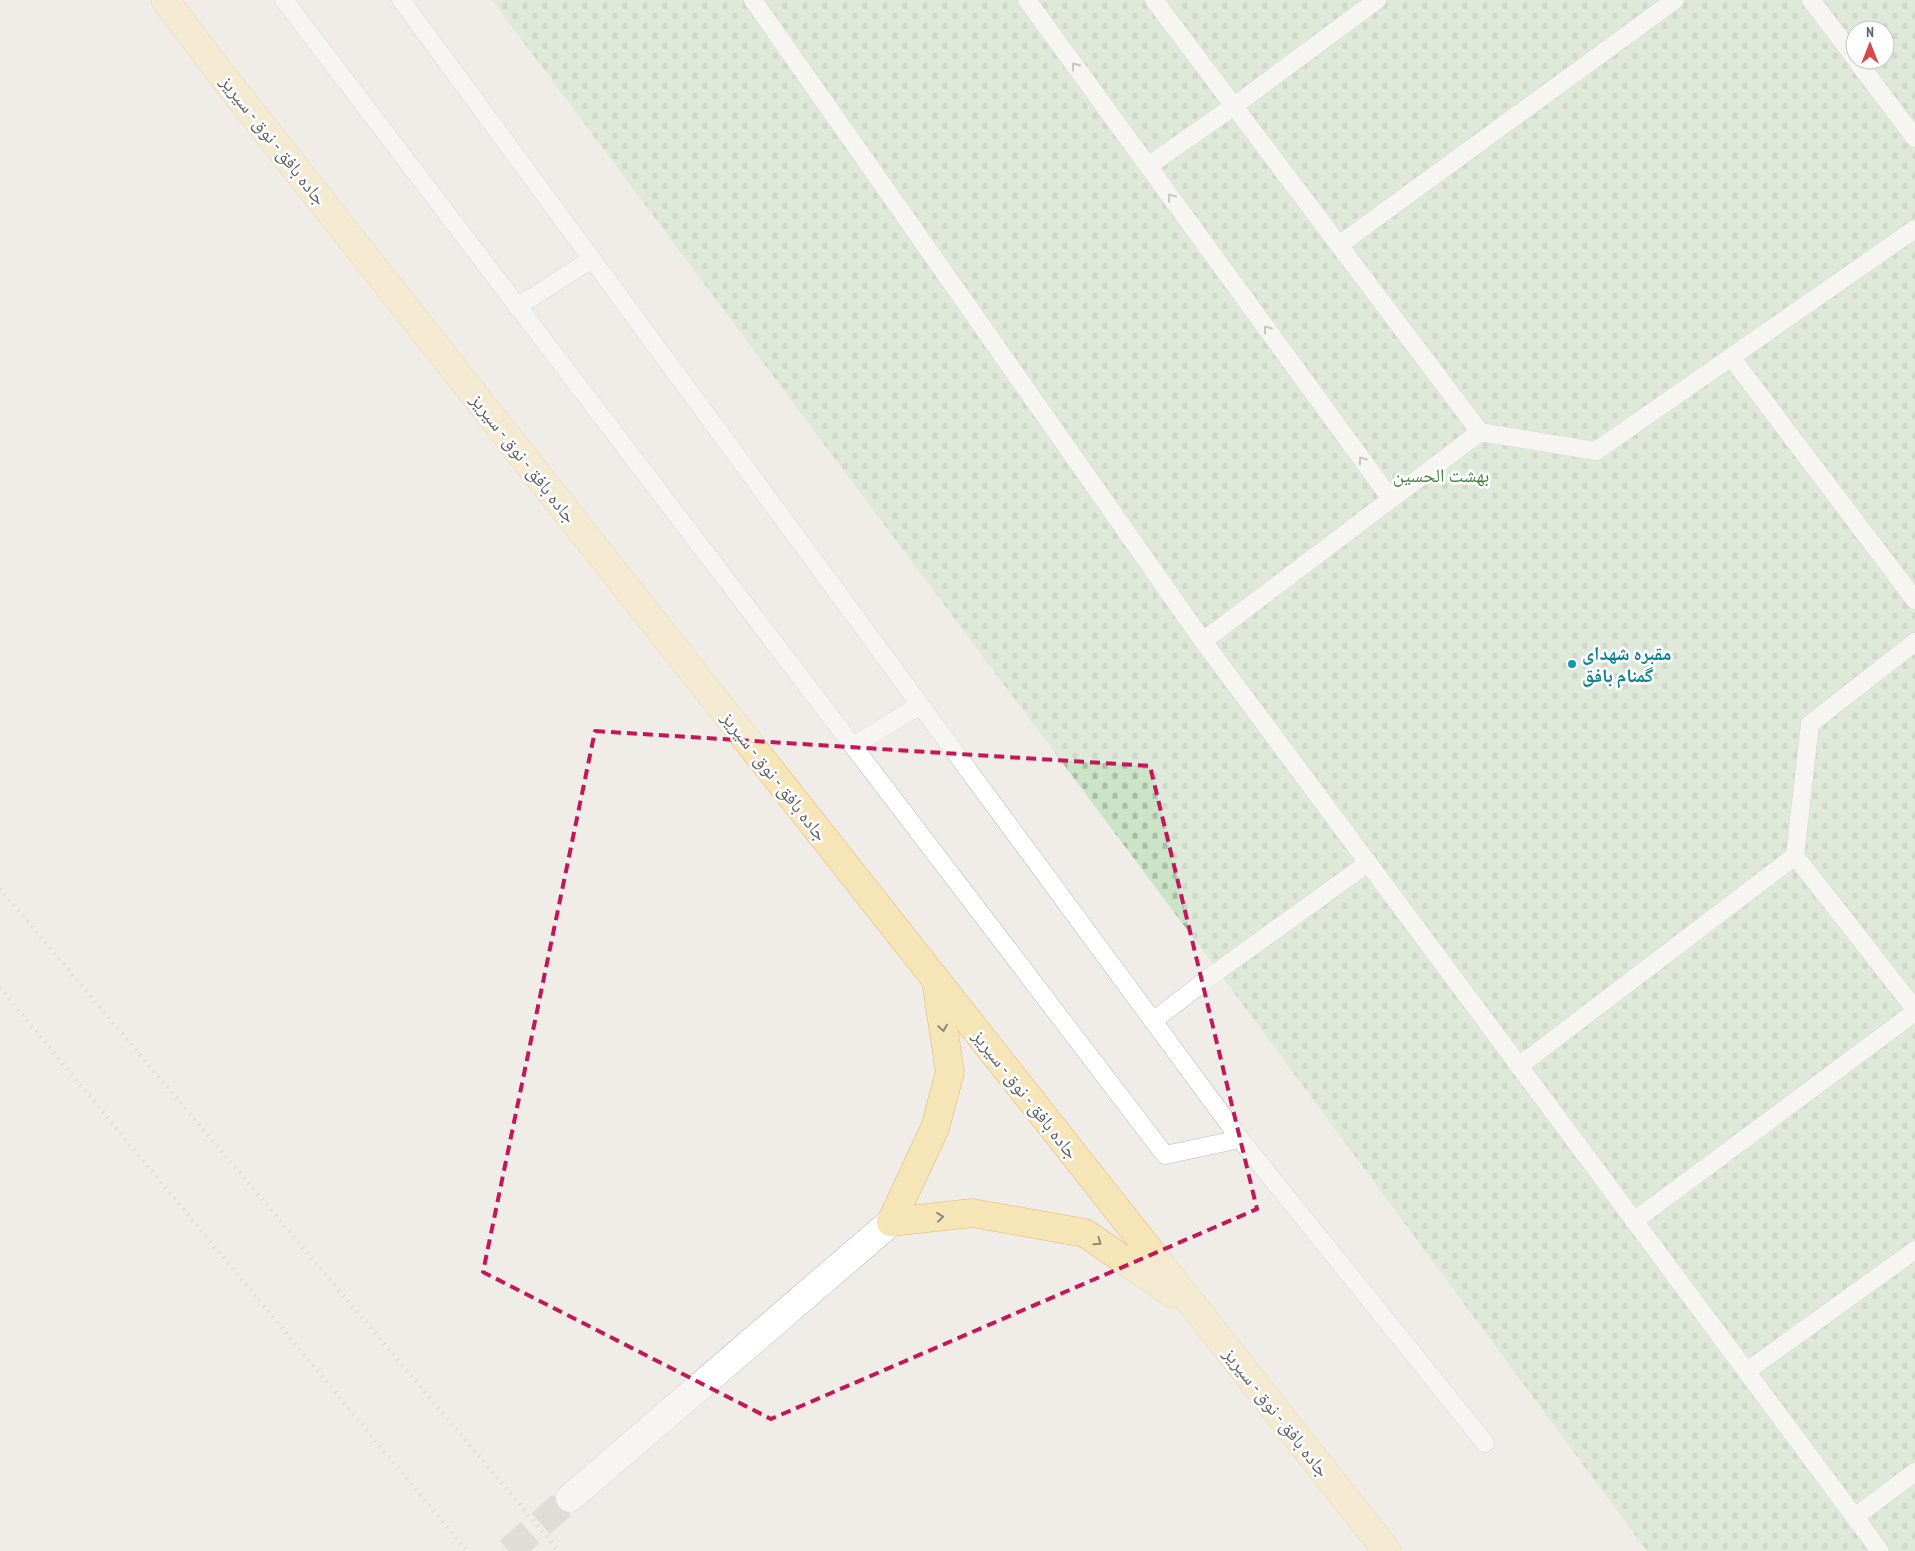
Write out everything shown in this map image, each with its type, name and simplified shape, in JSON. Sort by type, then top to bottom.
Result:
[{"type":"main road","name":"جاده بافق - نوق - سیریز","points":[[165,0],[1387,1551]]},
{"type":"main road","points":[[891,1222],[935,1128],[950,1072],[936,980]]},
{"type":"main road","points":[[891,1222],[972,1213],[1085,1233],[1196,1310]]},
{"type":"street","points":[[570,1498],[891,1222]]},
{"type":"lane","points":[[284,0],[1165,1155],[1240,1139]]},
{"type":"lane","points":[[401,0],[1240,1139],[1485,1443]]},
{"type":"lane","points":[[753,0],[1203,642],[1880,1551]]},
{"type":"lane","points":[[1027,0],[1391,499]]},
{"type":"lane","points":[[1154,0],[1480,432],[1596,451],[1915,229]]},
{"type":"lane","points":[[1148,166],[1234,106],[1377,0]]},
{"type":"lane","points":[[1338,245],[1675,0]]},
{"type":"lane","points":[[1812,0],[1845,44]]},
{"type":"lane","points":[[1864,70],[1915,138]]},
{"type":"lane","points":[[517,306],[592,259]]},
{"type":"lane","points":[[1731,357],[1915,600]]},
{"type":"lane","points":[[1203,642],[1480,432]]},
{"type":"lane","points":[[1634,1221],[1915,1010],[1795,856],[1810,724],[1915,642]]},
{"type":"lane","points":[[853,746],[920,705]]},
{"type":"lane","points":[[1519,1066],[1795,856]]},
{"type":"lane","points":[[1153,1021],[1218,971],[1368,863]]},
{"type":"lane","points":[[1747,1371],[1915,1250]]},
{"type":"lane","points":[[1855,1517],[1915,1472]]},
{"type":"highlighted area","points":[[595,731],[1150,766],[1257,1209],[771,1419],[483,1272]]},
{"type":"green space","name":"بهشت الحسین","points":[[492,0],[1915,0],[1915,1551],[1647,1551],[1218,971]]},
{"type":"tunnel","points":[[509,1551],[570,1498]]},
{"type":"railway","points":[[0,889],[559,1551]]},
{"type":"railway","points":[[0,988],[467,1551]]},
{"type":"place","name":"مقبره شهدای گمنام بافق","points":[[1572,664]]}]
